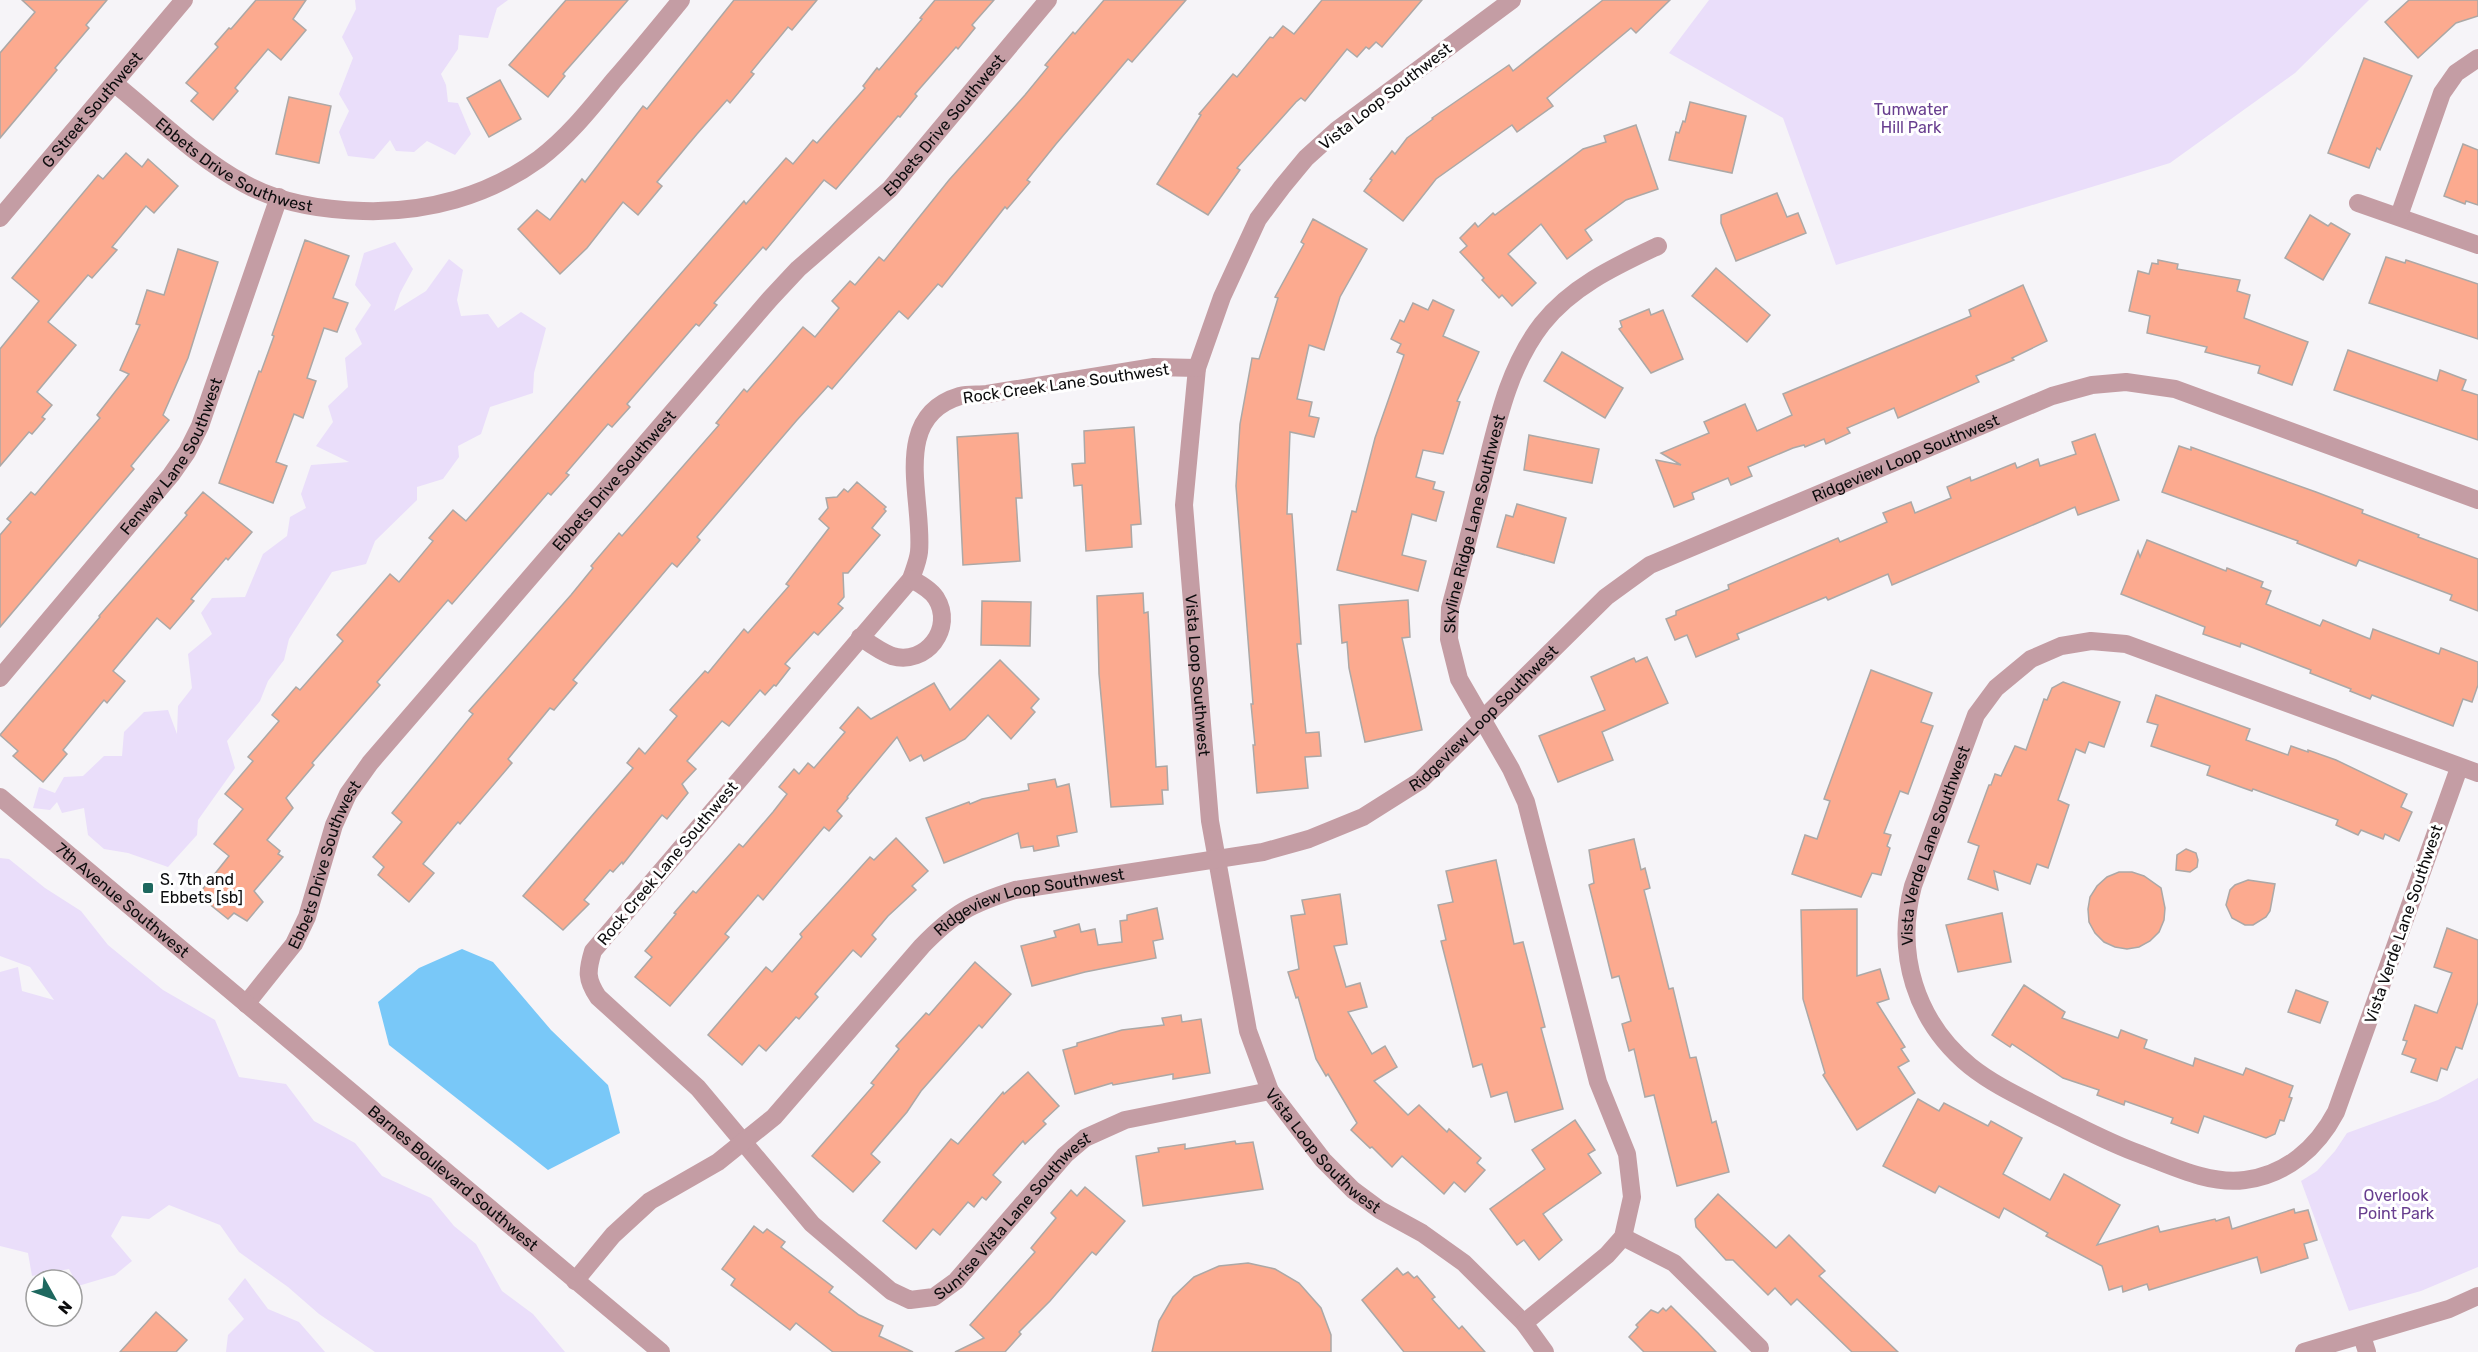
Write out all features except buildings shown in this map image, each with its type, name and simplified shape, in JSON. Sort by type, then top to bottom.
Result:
[{"type":"street","name":"G Street Southwest","points":[[0,218],[184,0]]},
{"type":"street","name":"Ebbets Drive Southwest","points":[[115,84],[212,164],[246,185],[312,206],[348,211],[388,212],[431,207],[466,197],[499,183],[538,159],[567,134],[681,0]]},
{"type":"street","name":"Ebbets Drive Southwest","points":[[246,1004],[294,944],[307,917],[334,825],[348,794],[370,763],[770,299],[798,269],[890,189],[1048,0]]},
{"type":"street","name":"Vista Loop Southwest","points":[[1512,0],[1337,130],[1306,158],[1258,219],[1222,297],[1197,368],[1184,505],[1210,821],[1248,1030],[1270,1090],[1323,1160],[1353,1190],[1380,1210],[1422,1233],[1464,1263],[1524,1323],[1545,1352]]},
{"type":"street","points":[[2399,216],[2442,93],[2456,73],[2478,58]]},
{"type":"street","name":"Fenway Lane Southwest","points":[[0,678],[171,475],[187,452],[200,426],[279,197]]},
{"type":"street","points":[[2358,203],[2478,245]]},
{"type":"street","name":"Skyline Ridge Lane Southwest","points":[[1524,1323],[1607,1256],[1623,1237],[1632,1197],[1627,1154],[1598,1082],[1586,1042],[1526,802],[1511,769],[1459,679],[1449,639],[1450,608],[1503,401],[1519,361],[1543,324],[1566,301],[1609,269],[1658,246]]},
{"type":"street","name":"Rock Creek Lane Southwest","points":[[742,1143],[698,1088],[668,1058],[598,997],[589,984],[588,968],[593,951],[911,579],[919,554],[914,457],[918,436],[928,417],[944,402],[962,395],[987,394],[1154,368],[1197,368]]},
{"type":"street","name":"Ridgeview Loop Southwest","points":[[575,1281],[613,1235],[650,1201],[718,1162],[774,1117],[922,946],[945,922],[976,903],[1015,890],[1263,852],[1309,839],[1363,817],[1420,781],[1606,597],[1650,565],[2052,396],[2092,385],[2126,382],[2175,390],[2478,500]]},
{"type":"street","points":[[860,637],[893,656],[916,656],[932,645],[942,623],[941,608],[930,591],[911,579]]},
{"type":"street","name":"Vista Verde Lane Southwest","points":[[2459,768],[2336,1112],[2327,1130],[2290,1166],[2269,1175],[2245,1180],[2221,1181],[2176,1167],[2090,1134],[2017,1095],[1971,1067],[1951,1048],[1923,1007],[1907,962],[1907,910],[1913,886],[1976,715],[1996,688],[2031,658],[2061,646],[2091,641],[2126,644],[2459,768],[2478,773]]},
{"type":"street","name":"7th Avenue Southwest","points":[[0,797],[246,1004]]},
{"type":"street","name":"Barnes Boulevard Southwest","points":[[246,1004],[661,1352]]},
{"type":"street","name":"Sunrise Vista Lane Southwest","points":[[742,1143],[812,1224],[891,1291],[910,1300],[934,1297],[956,1281],[1065,1155],[1085,1138],[1125,1120],[1270,1090]]},
{"type":"street","points":[[1623,1237],[1674,1263],[1760,1348]]},
{"type":"street","points":[[2304,1352],[2364,1344],[2478,1296]]},
{"type":"green space","points":[[355,0],[508,0],[497,8],[488,38],[459,35],[458,49],[441,74],[446,85],[448,102],[458,103],[471,134],[455,155],[427,141],[414,152],[396,151],[390,140],[374,159],[348,156],[339,132],[349,111],[339,94],[353,58],[342,37],[356,9]]},
{"type":"green space","name":"Tumwater Hill Park","points":[[1709,0],[2369,0],[2295,73],[2170,163],[1836,265],[1783,118],[1669,53]]},
{"type":"green space","points":[[395,242],[413,269],[400,293],[394,311],[426,291],[449,259],[463,270],[457,300],[461,316],[488,314],[498,328],[521,312],[546,328],[534,373],[533,393],[490,407],[481,434],[458,446],[459,457],[443,479],[417,487],[417,500],[375,541],[366,564],[332,572],[289,639],[284,660],[268,681],[260,701],[227,741],[235,768],[198,820],[197,835],[168,867],[128,853],[104,849],[88,835],[84,808],[62,813],[57,802],[50,810],[33,808],[39,787],[55,793],[64,777],[83,776],[104,756],[122,756],[124,732],[144,712],[168,710],[177,734],[178,706],[192,688],[188,654],[212,634],[201,613],[212,598],[245,597],[263,554],[287,536],[290,517],[306,508],[301,494],[311,465],[349,462],[316,446],[333,422],[328,406],[348,387],[345,358],[362,344],[355,329],[371,305],[355,285],[364,253]]},
{"type":"green space","points":[[0,858],[9,859],[45,888],[81,911],[108,945],[163,990],[215,1020],[239,1077],[286,1084],[314,1121],[355,1143],[382,1176],[431,1198],[454,1226],[476,1244],[502,1291],[533,1314],[565,1352],[375,1352],[319,1314],[288,1287],[239,1252],[220,1225],[169,1205],[149,1219],[122,1216],[111,1236],[132,1261],[115,1275],[84,1284],[84,1268],[31,1268],[28,1253],[0,1246],[0,972],[18,967],[22,991],[54,1000],[30,967],[0,956]]},
{"type":"green space","name":"Overlook Point Park","points":[[2478,1078],[2478,1267],[2421,1291],[2349,1311],[2301,1181],[2317,1171],[2347,1133],[2438,1100]]},
{"type":"green space","points":[[245,1278],[268,1309],[299,1322],[325,1352],[226,1352],[228,1335],[244,1319],[228,1299]]},
{"type":"water","points":[[462,949],[493,962],[551,1030],[608,1085],[620,1133],[548,1170],[389,1045],[378,1002],[419,968]]},
{"type":"place","name":"S. 7th and Ebbets [sb]","points":[[148,888]]}]
